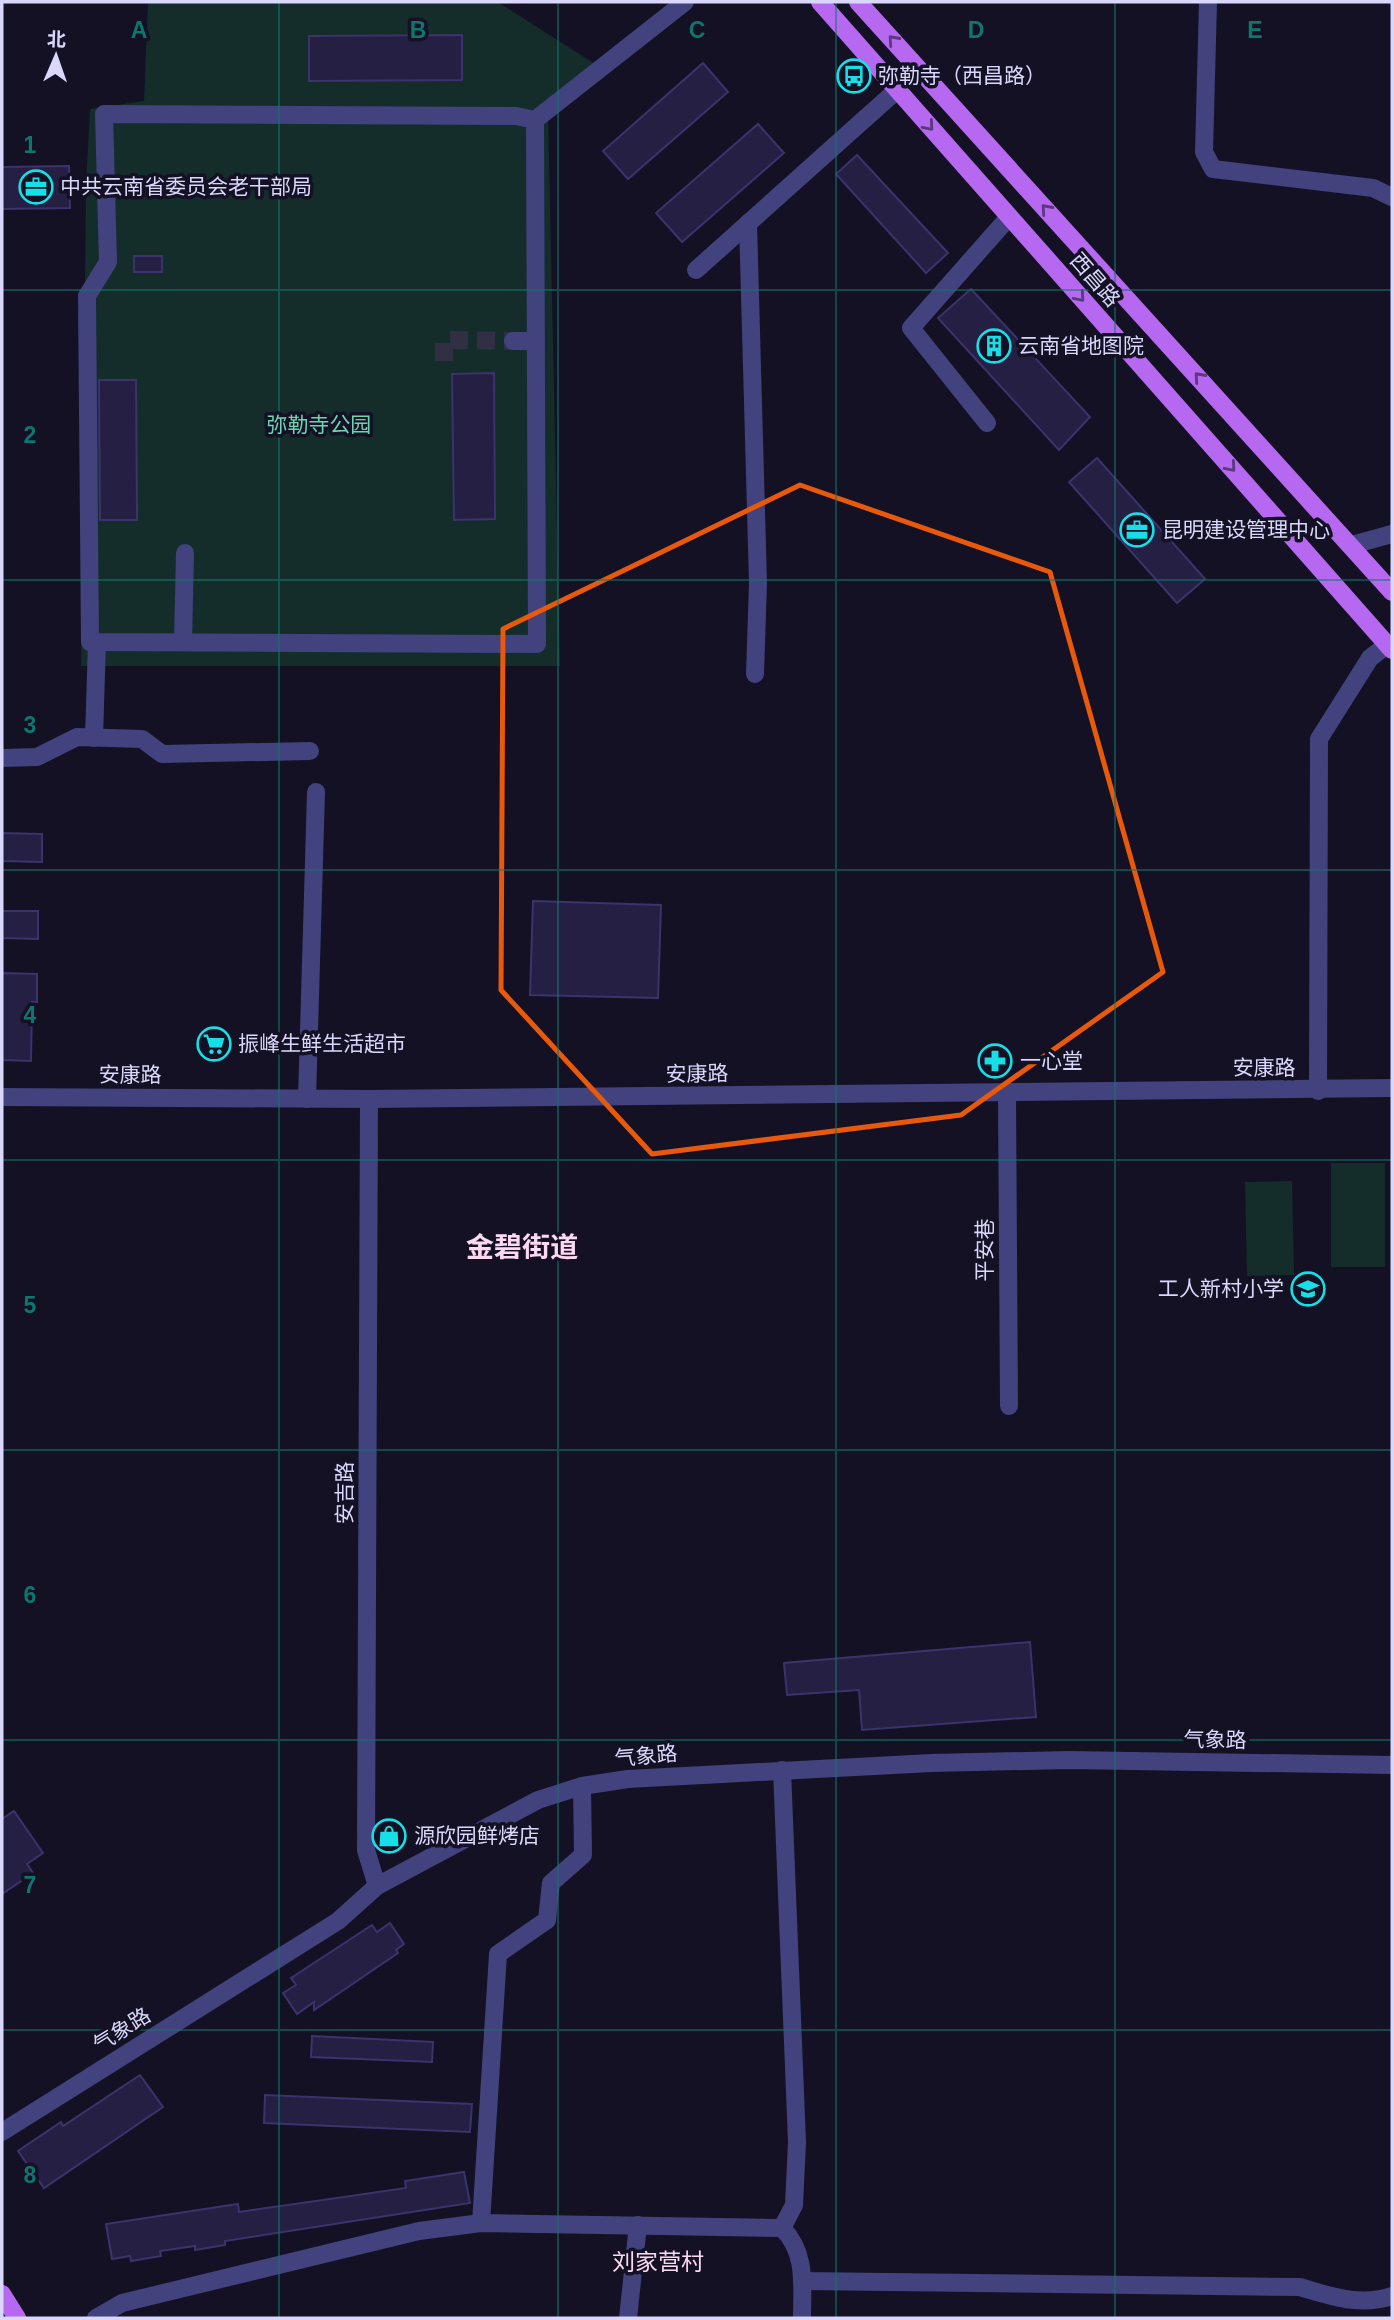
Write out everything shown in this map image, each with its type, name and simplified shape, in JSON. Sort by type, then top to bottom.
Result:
[{"type":"main road","name":"西昌路","points":[[820,2],[1390,648]]},
{"type":"main road","name":"西昌路","points":[[858,2],[1392,592]]},
{"type":"main road","points":[[2,2294],[17,2318]]},
{"type":"street","points":[[535,120],[685,2]]},
{"type":"street","points":[[1208,2],[1204,152],[1213,169],[1373,188],[1392,197]]},
{"type":"street","points":[[696,270],[897,90]]},
{"type":"street","points":[[104,114],[516,116],[535,120],[537,644],[90,642],[87,296],[108,262],[104,114]]},
{"type":"street","points":[[988,423],[911,328],[1009,217]]},
{"type":"street","points":[[748,223],[758,583],[755,674]]},
{"type":"street","points":[[513,341],[535,341]]},
{"type":"street","points":[[1352,545],[1392,534]]},
{"type":"street","points":[[183,642],[185,553]]},
{"type":"street","points":[[94,738],[97,642]]},
{"type":"street","points":[[1318,1091],[1319,738],[1370,658],[1390,648]]},
{"type":"street","points":[[2,758],[37,757],[77,737],[142,739],[162,754],[310,751]]},
{"type":"street","points":[[307,1099],[316,792]]},
{"type":"street","name":"安康路","points":[[2,1097],[369,1100],[1318,1091],[1392,1088]]},
{"type":"street","name":"平安巷","points":[[1007,1093],[1009,1406]]},
{"type":"street","name":"安吉路","points":[[369,1100],[366,1850],[377,1886]]},
{"type":"street","name":"气象路","points":[[2,2132],[338,1921],[377,1886],[538,1800],[582,1786],[628,1779],[782,1770],[1069,1760],[1392,1765]]},
{"type":"street","points":[[782,1770],[797,2142],[794,2205],[782,2228]]},
{"type":"street","points":[[481,2224],[498,1954],[547,1920],[551,1883],[583,1854],[582,1786]]},
{"type":"street","points":[[96,2318],[122,2302],[419,2231],[481,2224],[782,2228],[793,2240],[800,2255],[803,2281],[802,2318]]},
{"type":"street","points":[[628,2318],[638,2225]]},
{"type":"street","points":[[803,2281],[1300,2287],[1339,2299],[1376,2302],[1392,2296]]},
{"type":"highlighted area","points":[[800,485],[1050,572],[1163,972],[961,1115],[652,1154],[501,990],[503,629]]},
{"type":"green space","name":"弥勒寺公园","points":[[148,2],[498,2],[609,73],[548,111],[560,666],[81,666],[86,184],[90,109],[144,101]]},
{"type":"green space","points":[[1331,1163],[1385,1163],[1385,1267],[1331,1267]]},
{"type":"green space","points":[[1292,1181],[1294,1275],[1247,1276],[1245,1182]]},
{"type":"building","points":[[462,35],[462,80],[309,81],[309,36]]},
{"type":"building","points":[[703,63],[728,92],[628,179],[603,151]]},
{"type":"building","points":[[758,124],[784,153],[682,242],[656,213]]},
{"type":"building","points":[[857,155],[948,253],[926,273],[836,174]]},
{"type":"building","name":"中共云南省委员会老干部局","points":[[69,166],[70,208],[2,209],[2,167]]},
{"type":"building","points":[[134,256],[162,256],[162,272],[134,272]]},
{"type":"building","name":"云南省地图院","points":[[971,289],[1090,417],[1059,450],[938,318]]},
{"type":"building","points":[[494,373],[495,519],[454,520],[452,374]]},
{"type":"building","points":[[99,380],[136,380],[137,520],[100,520]]},
{"type":"building","name":"昆明建设管理中心","points":[[1097,458],[1205,579],[1177,603],[1069,482]]},
{"type":"building","points":[[2,833],[42,834],[42,862],[2,861]]},
{"type":"building","points":[[533,901],[661,905],[658,998],[530,995]]},
{"type":"building","points":[[2,911],[38,911],[38,939],[2,938]]},
{"type":"building","points":[[2,973],[37,974],[37,1002],[32,1002],[31,1061],[2,1060]]},
{"type":"building","points":[[1030,1642],[1036,1717],[862,1730],[859,1690],[787,1695],[784,1663]]},
{"type":"building","points":[[14,1811],[43,1853],[27,1864],[33,1873],[2,1894],[2,1819]]},
{"type":"building","points":[[390,1923],[404,1944],[396,1950],[398,1953],[314,2010],[314,2002],[297,2014],[283,1993],[296,1985],[291,1978],[372,1925],[377,1932]]},
{"type":"building","points":[[312,2036],[433,2042],[432,2062],[311,2057]]},
{"type":"building","points":[[140,2075],[163,2107],[44,2188],[18,2151],[61,2122],[63,2126]]},
{"type":"building","points":[[265,2095],[472,2104],[470,2132],[264,2123]]},
{"type":"building","points":[[464,2172],[470,2203],[225,2241],[225,2245],[195,2250],[195,2246],[160,2251],[161,2256],[131,2261],[130,2256],[112,2259],[106,2224],[238,2204],[239,2212],[406,2188],[405,2181]]},
{"type":"tunnel","points":[[444,361],[444,340],[513,341]]},
{"type":"place","name":"弥勒寺（西昌路）","points":[[854,76]]},
{"type":"place","name":"中共云南省委员会老干部局","points":[[36,187]]},
{"type":"place","name":"云南省地图院","points":[[994,346]]},
{"type":"place","name":"昆明建设管理中心","points":[[1137,530]]},
{"type":"place","name":"振峰生鲜生活超市","points":[[214,1044]]},
{"type":"place","name":"一心堂","points":[[995,1061]]},
{"type":"place","name":"工人新村小学","points":[[1308,1289]]},
{"type":"place","name":"源欣园鲜烤店","points":[[389,1836]]},
{"type":"district","name":"金碧街道","points":[[522,1247]]},
{"type":"district","name":"刘家营村","points":[[658,2262]]}]
